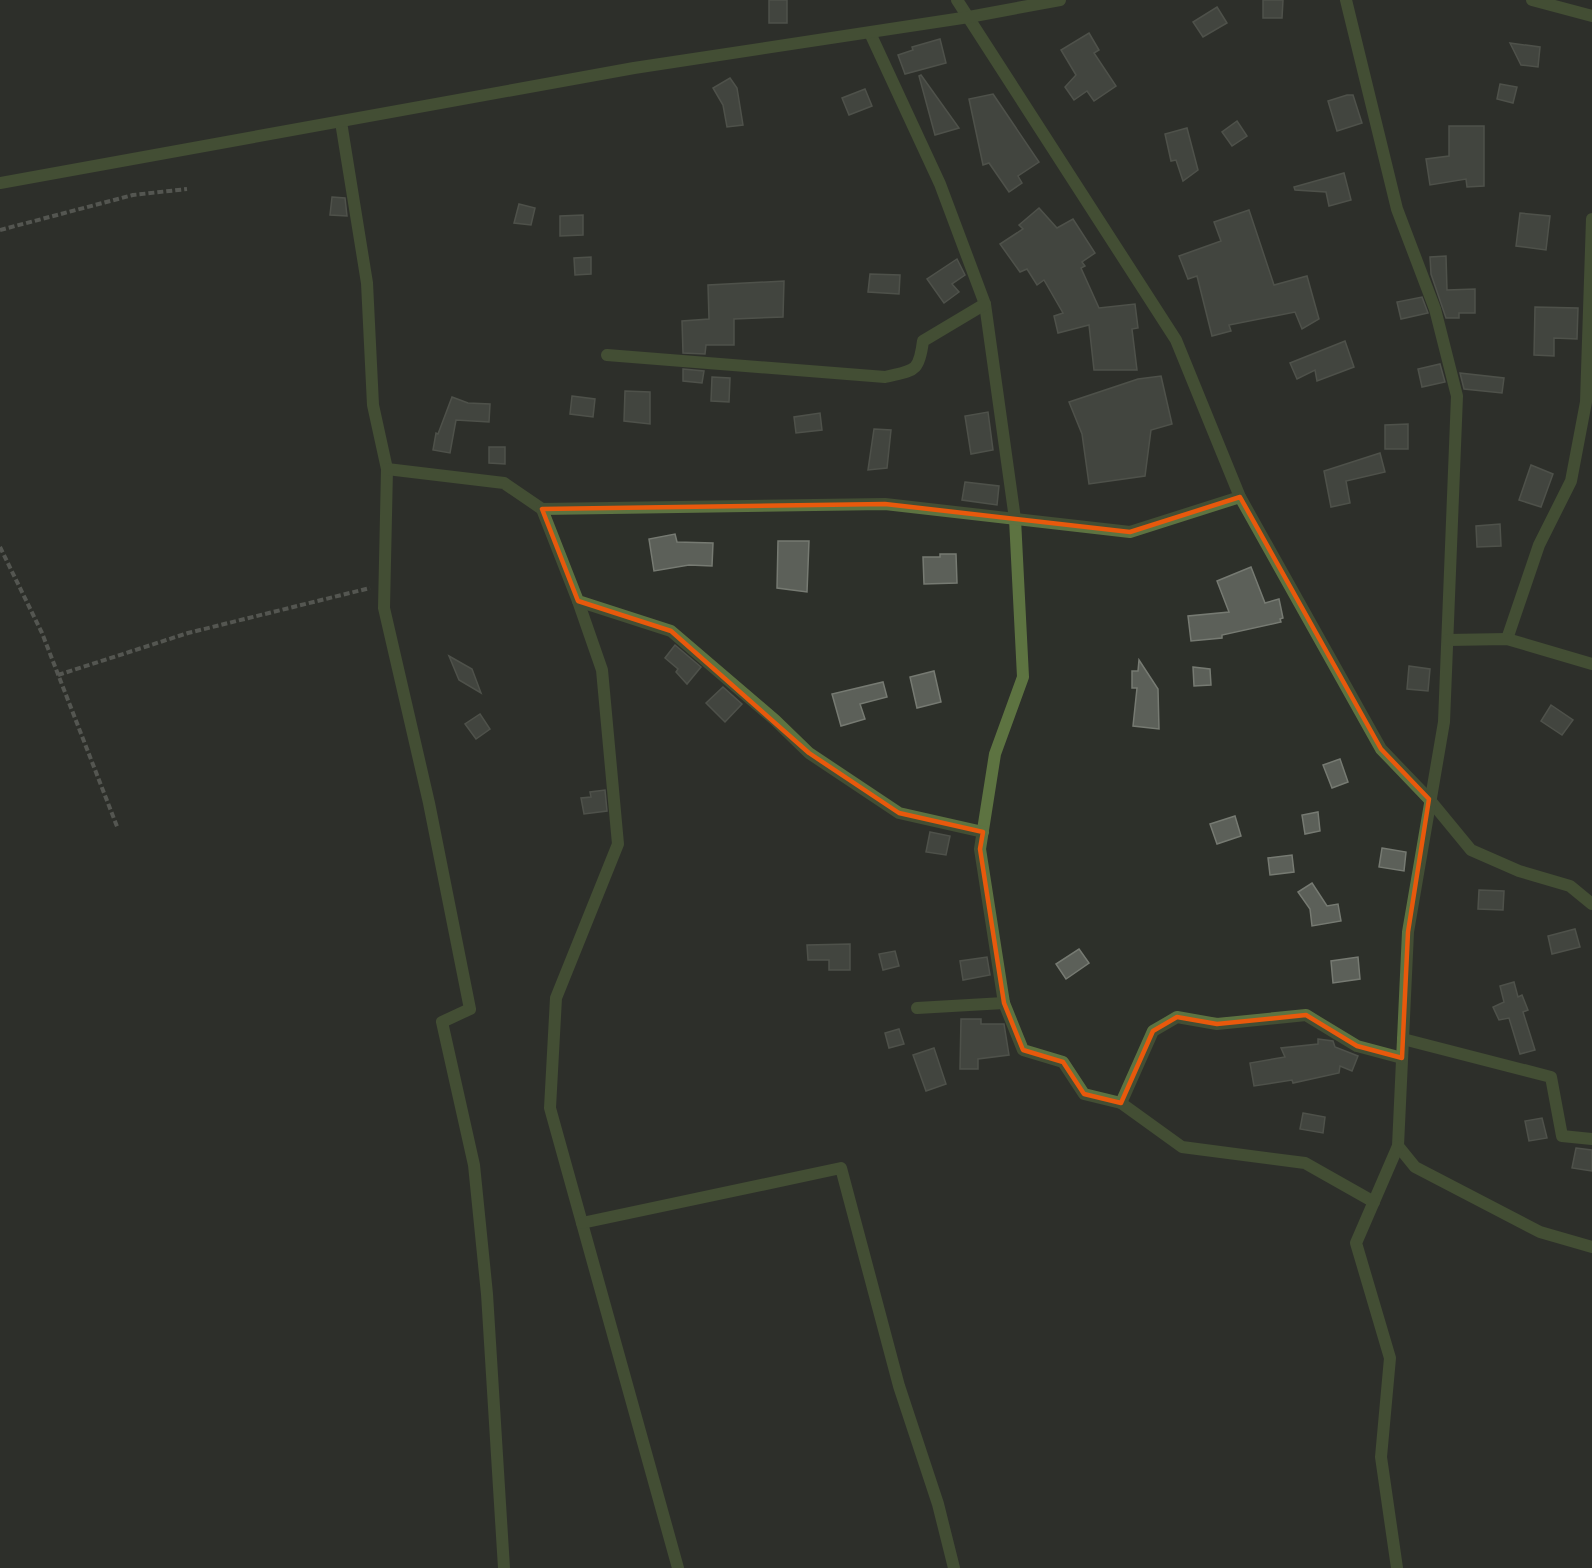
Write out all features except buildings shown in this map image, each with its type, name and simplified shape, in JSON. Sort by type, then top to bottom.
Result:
[{"type":"street","points":[[957,0],[1176,340],[1240,497],[1381,749],[1429,799],[1471,850],[1519,871],[1570,886],[1592,904]]},
{"type":"street","points":[[0,183],[634,68],[870,33],[1060,0]]},
{"type":"street","points":[[1346,0],[1397,208],[1435,309],[1451,382],[1457,396],[1444,722],[1408,932],[1398,1146],[1356,1243],[1390,1358],[1381,1457],[1397,1568]]},
{"type":"street","points":[[1532,0],[1592,15]]},
{"type":"street","points":[[870,33],[940,184],[985,304],[1015,519],[1023,676],[995,754],[980,849],[1004,1003],[1023,1050],[1063,1062],[1084,1094],[1121,1103],[1182,1147],[1305,1163],[1374,1202]]},
{"type":"street","points":[[341,122],[367,283],[372,405],[387,469],[384,608],[429,803],[470,1009],[442,1022],[474,1165],[487,1294],[504,1568]]},
{"type":"street","points":[[1507,639],[1539,545],[1571,481],[1586,402],[1592,219]]},
{"type":"street","points":[[607,355],[885,377],[912,371],[921,362],[923,341],[985,304]]},
{"type":"street","points":[[387,469],[504,483],[543,509],[885,504],[1130,532],[1240,497]]},
{"type":"street","points":[[543,509],[602,670],[618,844],[556,998],[550,1108],[678,1568]]},
{"type":"street","points":[[578,602],[670,631],[775,720],[809,753],[899,813],[983,832]]},
{"type":"street","points":[[1448,640],[1507,639],[1592,664]]},
{"type":"street","points":[[917,1008],[1004,1003]]},
{"type":"street","points":[[1121,1103],[1153,1031],[1177,1017],[1217,1024],[1306,1016],[1357,1046],[1402,1058]]},
{"type":"street","points":[[1403,1039],[1551,1077],[1562,1136],[1592,1139]]},
{"type":"street","points":[[1398,1146],[1415,1167],[1540,1232],[1592,1247]]},
{"type":"street","points":[[582,1223],[842,1168],[899,1386],[938,1504],[954,1568]]},
{"type":"path","points":[[0,230],[133,195],[187,189]]},
{"type":"path","points":[[0,547],[42,633],[118,829]]},
{"type":"path","points":[[58,675],[188,633],[385,585]]},
{"type":"highlighted area","points":[[1240,497],[1381,749],[1429,799],[1408,932],[1402,1058],[1357,1046],[1306,1015],[1217,1024],[1177,1017],[1153,1031],[1121,1103],[1084,1094],[1063,1062],[1023,1050],[1004,1003],[980,849],[983,832],[899,813],[809,753],[671,631],[578,601],[542,509],[885,504],[1130,532]]}]
